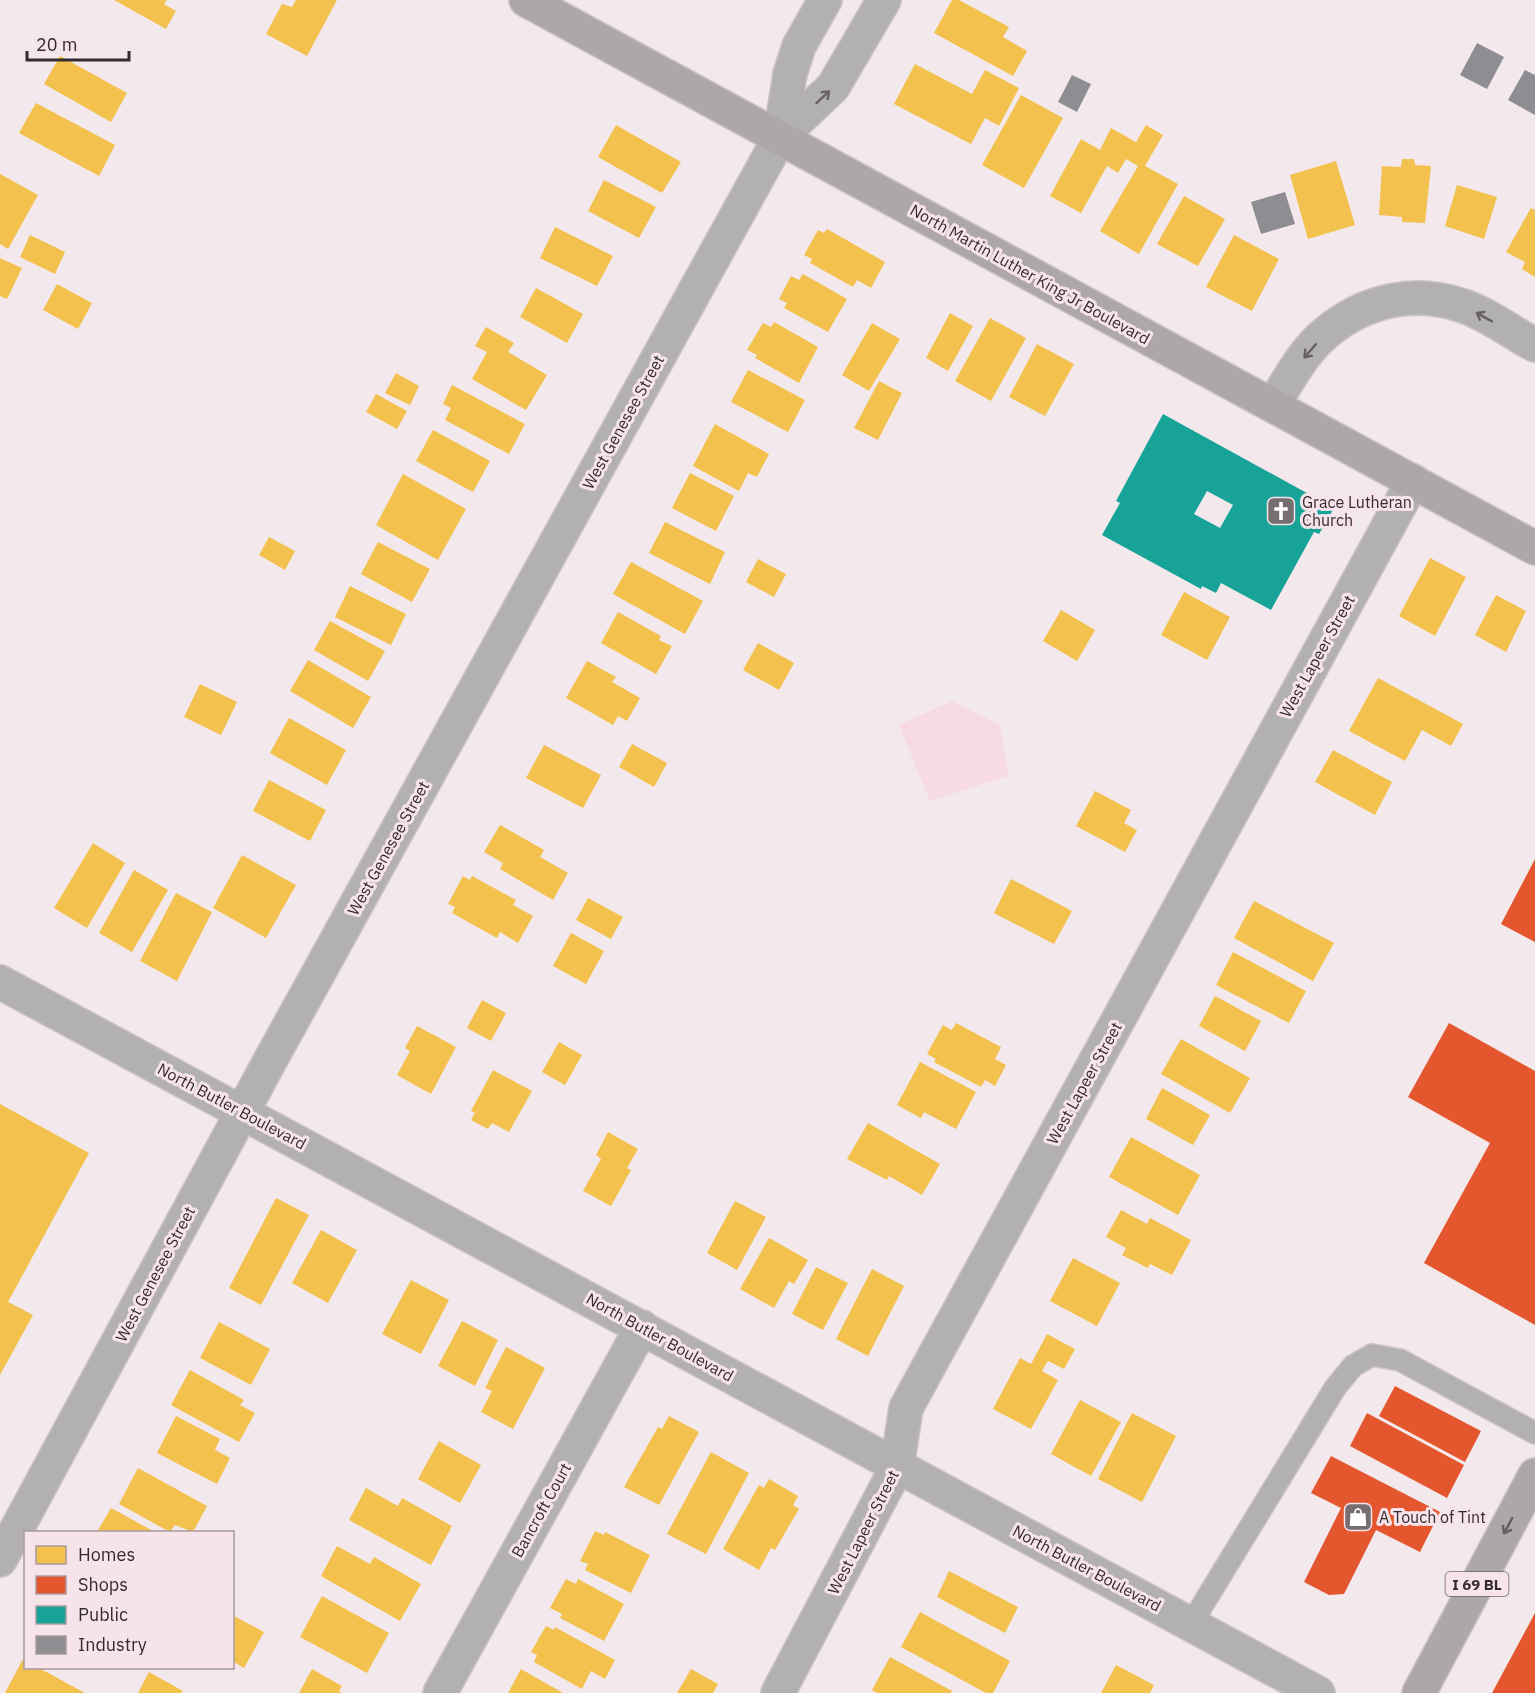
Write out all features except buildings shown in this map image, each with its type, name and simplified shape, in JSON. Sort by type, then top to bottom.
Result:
[{"type":"main road","name":"North Martin Luther King Jr Boulevard","points":[[526,0],[1535,548]]},
{"type":"main road","name":"I 69 BL","points":[[1419,1693],[1535,1474]]},
{"type":"street","points":[[780,137],[790,74],[799,46],[825,0]]},
{"type":"street","points":[[780,137],[833,87],[884,0]]},
{"type":"street","name":"West Genesee Street","points":[[0,1560],[242,1112],[780,137]]},
{"type":"street","points":[[1273,405],[1303,358],[1325,333],[1354,313],[1386,300],[1425,296],[1464,306],[1535,345]]},
{"type":"street","name":"West Lapeer Street","points":[[778,1693],[861,1534],[882,1500],[897,1467],[906,1408],[1413,481]]},
{"type":"street","name":"North Butler Boulevard","points":[[0,982],[1318,1693]]},
{"type":"street","name":"Bancroft Court","points":[[440,1693],[642,1327]]},
{"type":"lane","points":[[1191,1624],[1335,1388],[1353,1366],[1372,1355],[1400,1359],[1535,1433]]},
{"type":"shaded area","points":[[952,701],[1000,725],[1008,776],[930,801],[899,725]]},
{"type":"place","name":"Grace Lutheran Church","points":[[1281,511]]},
{"type":"place","name":"A Touch of Tint","points":[[1358,1517]]}]
